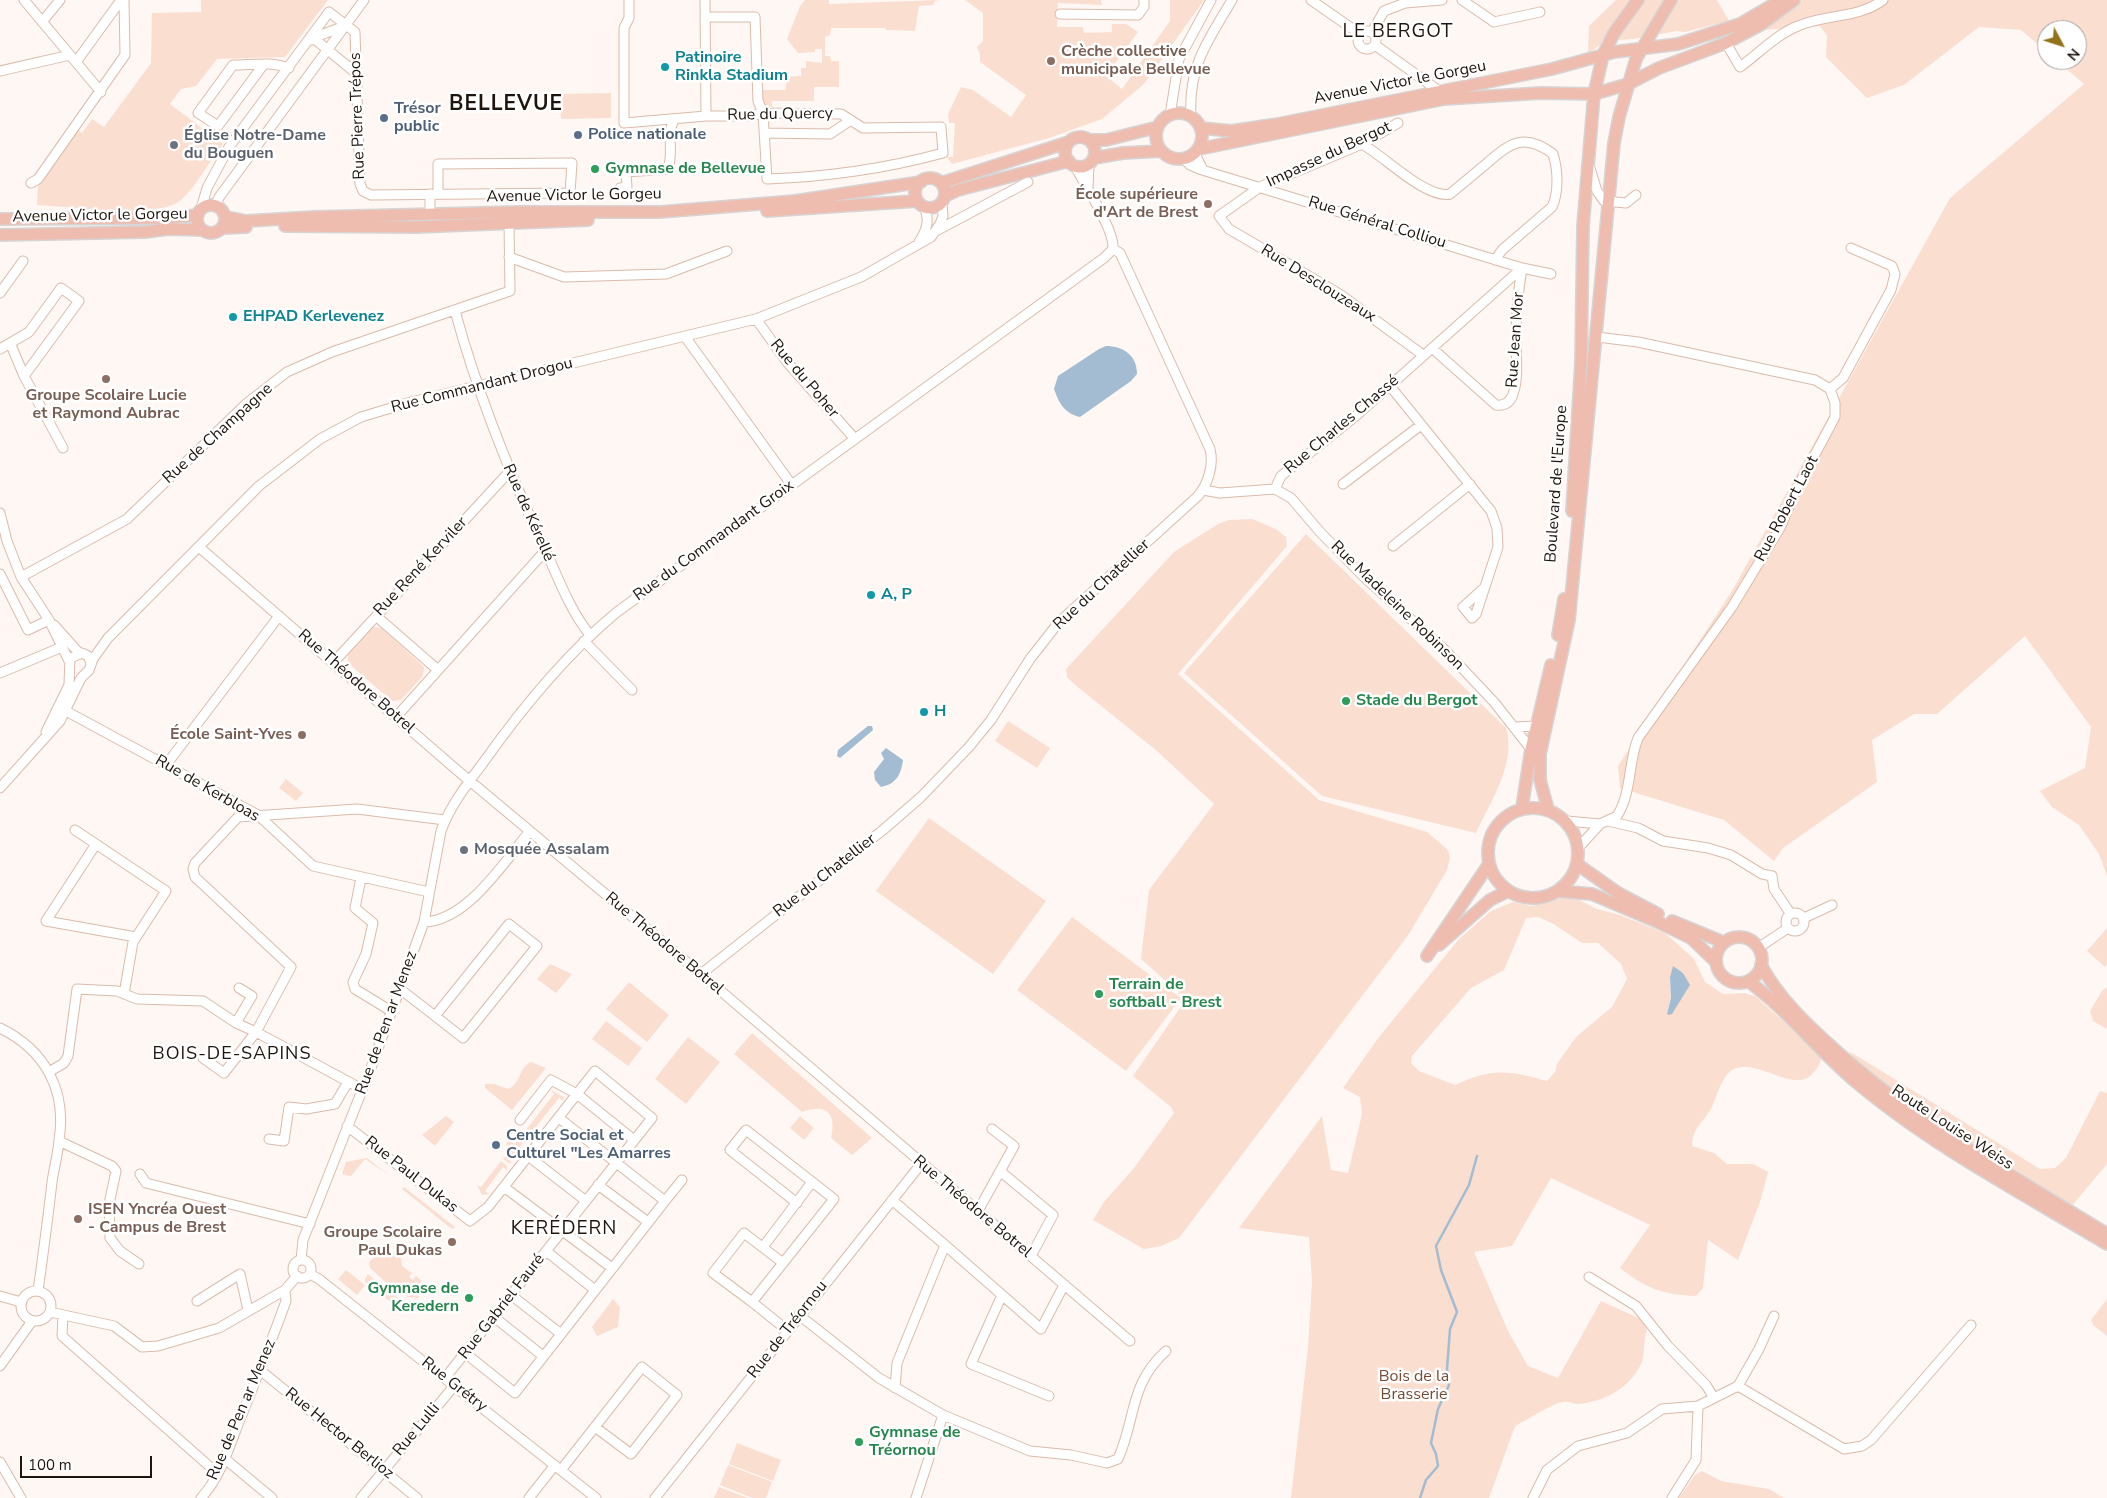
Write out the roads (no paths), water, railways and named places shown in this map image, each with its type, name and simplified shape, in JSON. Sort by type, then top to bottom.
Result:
[{"type":"main road","points":[[1603,55],[1614,33],[1638,0]]},
{"type":"main road","points":[[1641,48],[1671,0]]},
{"type":"main road","points":[[1641,48],[1678,44],[1740,24],[1781,0]]},
{"type":"main road","points":[[1628,84],[1659,68],[1726,43],[1760,25],[1794,0]]},
{"type":"main road","name":"Avenue Victor le Gorgeu","points":[[1201,128],[1231,131],[1552,69],[1603,55],[1641,48]]},
{"type":"main road","name":"Boulevard de l'Europe","points":[[1548,809],[1540,780],[1540,754],[1569,620],[1610,203],[1614,143],[1628,84],[1641,48]]},
{"type":"main road","name":"Boulevard de l'Europe","points":[[1522,808],[1531,749],[1560,624],[1567,571],[1579,398],[1582,269],[1588,159],[1594,94],[1603,55]]},
{"type":"main road","name":"Avenue Victor le Gorgeu","points":[[1184,159],[1197,151],[1444,99],[1541,93],[1594,94],[1628,84]]},
{"type":"main road","points":[[1184,159],[1171,158],[1161,151],[1156,139],[1158,127],[1170,115],[1180,112],[1191,116],[1201,128],[1203,138],[1197,151]]},
{"type":"main road","points":[[941,183],[1080,137],[1089,140],[1125,136],[1149,127],[1158,127]]},
{"type":"main road","points":[[1089,140],[1094,147],[1091,161]]},
{"type":"main road","points":[[1069,142],[1066,150],[1072,164]]},
{"type":"main road","points":[[943,199],[945,189],[941,183],[933,178],[921,182],[916,190],[921,204],[933,208],[958,190],[1091,161],[1123,152],[1161,151]]},
{"type":"main road","name":"Avenue Victor le Gorgeu","points":[[224,223],[430,215],[688,210],[795,201],[921,182]]},
{"type":"main road","name":"Avenue Victor le Gorgeu","points":[[224,223],[416,227],[509,222],[660,218],[921,204]]},
{"type":"main road","points":[[208,205],[215,205],[222,210],[224,223],[214,234],[202,230],[197,221],[199,212],[208,205]]},
{"type":"main road","name":"Avenue Victor le Gorgeu","points":[[0,219],[169,218],[199,212]]},
{"type":"main road","name":"Avenue Victor le Gorgeu","points":[[0,235],[145,232],[168,229],[202,230]]},
{"type":"main road","points":[[1522,808],[1548,809],[1567,821],[1573,830],[1579,847],[1578,864],[1567,884],[1558,891],[1546,896],[1533,898],[1520,896],[1508,890],[1496,879],[1489,864],[1488,850],[1495,829],[1509,814],[1522,808]]},
{"type":"main road","points":[[1489,864],[1427,956],[1490,900],[1508,890]]},
{"type":"main road","points":[[1578,864],[1606,886],[1633,902],[1712,939],[1723,942]]},
{"type":"main road","points":[[1558,891],[1592,894],[1660,923],[1691,938],[1716,962]]},
{"type":"main road","points":[[1734,937],[1745,938],[1758,948],[1761,965],[1756,974],[1748,981],[1734,982],[1725,978],[1718,971],[1716,962],[1717,951],[1723,942],[1734,937]]},
{"type":"main road","name":"Route Louise Weiss","points":[[1761,965],[1777,992],[1819,1036],[1884,1092],[1946,1136],[2107,1234]]},
{"type":"main road","name":"Route Louise Weiss","points":[[1748,981],[1770,999],[1856,1082],[1917,1129],[2107,1244]]},
{"type":"street","points":[[24,0],[100,92]]},
{"type":"street","points":[[42,22],[60,0]]},
{"type":"street","points":[[0,71],[73,58],[122,0]]},
{"type":"street","points":[[34,181],[125,55],[122,0]]},
{"type":"street","points":[[215,205],[364,0]]},
{"type":"street","name":"Rue du Quercy","points":[[628,0],[629,18],[624,28],[624,123],[667,118],[674,120],[706,116],[750,116],[763,113],[841,114],[851,120],[863,128],[941,127],[943,153],[893,166],[819,177],[767,179],[764,133],[830,134],[851,120]]},
{"type":"street","points":[[705,0],[706,116]]},
{"type":"street","points":[[1060,14],[1138,15],[1144,7],[1144,0]]},
{"type":"street","points":[[1170,115],[1179,58],[1211,0]]},
{"type":"street","points":[[1191,116],[1191,84],[1201,52],[1232,0]]},
{"type":"street","points":[[1311,0],[1360,34]]},
{"type":"street","points":[[1372,32],[1384,11],[1405,3],[1442,0]]},
{"type":"street","points":[[1462,0],[1494,22],[1540,12]]},
{"type":"street","points":[[1726,43],[1740,67],[1798,25],[1859,12],[1874,7],[1883,0]]},
{"type":"street","points":[[199,212],[207,188],[229,147],[329,12],[346,25]]},
{"type":"street","points":[[705,17],[755,17],[758,101],[763,113],[764,133]]},
{"type":"street","points":[[312,37],[346,25]]},
{"type":"street","name":"Rue Pierre Trépos","points":[[346,25],[355,32],[360,184],[363,191],[371,195],[434,194],[570,193],[572,163],[438,164],[434,194],[430,215]]},
{"type":"street","points":[[1367,30],[1372,32],[1376,38],[1375,45],[1371,48],[1363,48],[1358,42],[1360,34],[1367,30]]},
{"type":"street","points":[[312,37],[357,74]]},
{"type":"street","points":[[1375,45],[1439,91]]},
{"type":"street","points":[[264,64],[218,126],[198,113],[233,65],[264,64],[277,64],[289,68]]},
{"type":"street","points":[[620,188],[626,187],[626,172],[668,169],[671,161],[670,127],[674,120]]},
{"type":"street","name":"Impasse du Bergot","points":[[1260,187],[1362,144],[1398,124]]},
{"type":"street","points":[[1362,144],[1378,152],[1421,187],[1445,195],[1450,194],[1507,146],[1519,142],[1532,143],[1552,154],[1557,166],[1556,199],[1552,207],[1502,250],[1495,260]]},
{"type":"street","points":[[1197,151],[1203,170]]},
{"type":"street","name":"Rue Général Colliou","points":[[1184,159],[1190,165],[1203,170],[1495,260],[1551,274]]},
{"type":"street","name":"Boulevard de l'Europe","points":[[1588,159],[1600,198],[1610,203]]},
{"type":"street","points":[[1088,187],[1091,161]]},
{"type":"street","points":[[1072,164],[1088,187],[1112,237],[1113,249],[1120,253],[1210,449],[1210,470],[1203,490]]},
{"type":"street","name":"Rue Commandant Drogou","points":[[91,663],[108,638],[260,486],[320,439],[360,417],[476,387],[686,338],[756,319],[861,277],[898,257],[919,242],[931,237],[938,230],[1028,182]]},
{"type":"street","name":"Rue Desclouzeaux","points":[[1260,187],[1220,216],[1229,229],[1341,295],[1423,355]]},
{"type":"street","points":[[1610,203],[1626,203],[1636,195]]},
{"type":"street","points":[[938,230],[943,216],[943,199]]},
{"type":"street","points":[[919,242],[928,227],[928,219],[921,204]]},
{"type":"street","name":"Rue de Champagne","points":[[21,576],[127,519],[246,403],[288,372],[332,352],[510,291],[509,222]]},
{"type":"street","points":[[1597,337],[1638,342],[1815,380],[1830,389],[1843,378],[1891,290],[1895,274],[1892,266],[1851,248]]},
{"type":"street","name":"Rue du Commandant Groix","points":[[424,922],[445,820],[470,781],[530,700],[587,638],[625,607],[791,484],[1096,264],[1113,249]]},
{"type":"street","points":[[509,256],[564,277],[666,274],[728,251]]},
{"type":"street","points":[[0,293],[23,261]]},
{"type":"street","points":[[1423,355],[1433,349],[1522,268]]},
{"type":"street","name":"Rue Jean Mor","points":[[1433,349],[1496,405],[1502,406],[1509,402],[1513,394],[1516,375],[1516,331],[1522,268]]},
{"type":"street","points":[[0,349],[10,345],[29,332],[61,288],[79,301],[24,376]]},
{"type":"street","name":"Rue de Kérellé","points":[[455,311],[476,387],[509,472],[574,614],[587,638],[632,690]]},
{"type":"street","name":"Rue du Poher","points":[[756,319],[787,362],[854,438]]},
{"type":"street","points":[[686,338],[791,484]]},
{"type":"street","points":[[10,345],[24,376],[63,448]]},
{"type":"street","name":"Rue Charles Chassé","points":[[1203,490],[1220,494],[1274,489],[1281,476],[1357,415],[1423,355]]},
{"type":"street","points":[[1390,386],[1491,511],[1497,528],[1498,547],[1485,587]]},
{"type":"street","name":"Rue Robert Laot","points":[[1579,847],[1604,823],[1618,816],[1627,794],[1633,750],[1638,738],[1732,607],[1780,528],[1796,490],[1836,417],[1835,403],[1830,389]]},
{"type":"street","points":[[1343,484],[1421,424]]},
{"type":"street","name":"Rue René Kerviler","points":[[333,662],[509,472]]},
{"type":"street","points":[[1393,546],[1470,484]]},
{"type":"street","name":"Rue Madeleine Robinson","points":[[1274,489],[1291,498],[1320,532],[1366,579],[1444,648],[1516,728],[1531,749]]},
{"type":"street","name":"Rue du Chatellier","points":[[701,974],[883,830],[921,797],[964,752],[991,720],[1030,660],[1059,622],[1203,490]]},
{"type":"street","points":[[0,514],[7,542],[21,576],[49,620],[69,665],[76,674],[83,675]]},
{"type":"street","name":"Rue Théodore Botrel","points":[[199,547],[470,781],[701,974],[1130,1341]]},
{"type":"street","points":[[396,717],[546,551]]},
{"type":"street","points":[[0,574],[28,630],[49,620]]},
{"type":"street","points":[[166,765],[279,616]]},
{"type":"street","points":[[376,616],[438,670]]},
{"type":"street","points":[[0,788],[66,711],[83,675],[89,670],[91,663],[83,653],[49,620]]},
{"type":"street","name":"Rue Commandant Drogou","points":[[83,653],[108,638]]},
{"type":"street","points":[[0,673],[62,647]]},
{"type":"street","points":[[41,741],[70,685],[69,665],[73,655],[83,653]]},
{"type":"street","name":"Rue de Kerbloas","points":[[66,711],[258,815],[313,866],[429,892]]},
{"type":"street","points":[[1516,728],[1536,726]]},
{"type":"street","points":[[203,1058],[224,1073],[256,1032],[291,967],[195,877],[193,869],[195,863],[238,817],[357,809],[445,820]]},
{"type":"street","points":[[1567,821],[1604,823],[1638,828],[1663,841],[1708,848],[1731,855],[1762,874],[1772,876],[1774,889],[1790,913]]},
{"type":"street","points":[[75,830],[166,890],[133,942],[124,994]]},
{"type":"street","points":[[424,922],[438,921],[465,907],[530,831]]},
{"type":"street","points":[[96,844],[46,921],[136,937]]},
{"type":"street","points":[[361,878],[355,908],[373,923],[366,954],[353,982],[356,989],[391,1011]]},
{"type":"street","points":[[1804,918],[1832,905]]},
{"type":"street","points":[[1797,912],[1804,918],[1804,924],[1801,929],[1794,931],[1788,928],[1786,919],[1790,913],[1797,912]]},
{"type":"street","name":"Rue de Pen ar Menez","points":[[301,1260],[303,1240],[424,922]]},
{"type":"street","points":[[400,989],[463,1038],[537,946],[509,924],[435,1016]]},
{"type":"street","points":[[1758,948],[1788,928]]},
{"type":"street","points":[[236,1023],[252,996],[239,988]]},
{"type":"street","points":[[49,1072],[64,1063],[68,1056],[77,989],[117,991],[138,999],[204,1001],[236,1023],[362,1089]]},
{"type":"street","points":[[0,1028],[22,1040],[38,1056],[49,1072],[58,1091],[61,1126],[60,1141],[38,1291]]},
{"type":"street","name":"Rue Gabriel Fauré","points":[[445,1378],[652,1118],[595,1071],[577,1094]]},
{"type":"street","points":[[520,1120],[551,1080],[577,1094],[634,1140]]},
{"type":"street","points":[[269,1139],[284,1141],[288,1107],[306,1109],[335,1104],[348,1082]]},
{"type":"street","points":[[577,1094],[504,1187],[612,1268]]},
{"type":"street","points":[[559,1118],[664,1201]]},
{"type":"street","name":"Rue Paul Dukas","points":[[347,1126],[470,1221],[474,1220],[504,1187]]},
{"type":"street","points":[[978,1211],[1014,1146],[992,1129]]},
{"type":"street","points":[[752,1302],[834,1199],[746,1130],[730,1150],[796,1203]]},
{"type":"street","points":[[60,1141],[112,1166],[116,1171],[109,1204],[110,1238],[120,1251],[139,1264]]},
{"type":"street","points":[[528,1156],[586,1201]]},
{"type":"street","name":"Rue de Tréornou","points":[[655,1498],[921,1164]]},
{"type":"street","points":[[1000,1171],[1052,1215],[1031,1256]]},
{"type":"street","points":[[140,1174],[146,1183],[310,1224]]},
{"type":"street","points":[[465,1354],[515,1393],[682,1180]]},
{"type":"street","points":[[763,1247],[812,1182]]},
{"type":"street","points":[[598,1185],[648,1222]]},
{"type":"street","points":[[892,1200],[1041,1329],[1064,1285]]},
{"type":"street","points":[[784,1263],[744,1233],[713,1273],[787,1330]]},
{"type":"street","points":[[895,1388],[897,1363],[945,1245]]},
{"type":"street","points":[[546,1251],[595,1290]]},
{"type":"street","points":[[301,1260],[309,1263],[312,1268],[310,1274],[305,1278],[296,1276],[293,1266],[301,1260]]},
{"type":"street","points":[[197,1300],[240,1274],[248,1310]]},
{"type":"street","name":"Rue Grétry","points":[[310,1274],[319,1279],[596,1498]]},
{"type":"street","points":[[50,1312],[114,1326],[142,1347],[150,1347],[210,1331],[285,1290],[296,1276]]},
{"type":"street","points":[[1589,1277],[1636,1306],[1668,1346],[1706,1385],[1714,1398]]},
{"type":"street","name":"Rue de Pen ar Menez","points":[[200,1498],[218,1473],[286,1301],[285,1290]]},
{"type":"street","points":[[32,1321],[22,1313],[21,1302],[28,1294],[38,1291]]},
{"type":"street","points":[[0,1366],[32,1321],[45,1319],[50,1312],[48,1298],[38,1291]]},
{"type":"street","points":[[511,1295],[561,1334]]},
{"type":"street","points":[[1002,1295],[971,1364],[1049,1396]]},
{"type":"street","points":[[0,1296],[21,1302]]},
{"type":"street","points":[[63,1314],[62,1336],[218,1473]]},
{"type":"street","points":[[799,1316],[895,1388],[943,1416],[1030,1451],[1107,1463],[1118,1459],[1124,1446],[1139,1387],[1145,1373],[1166,1351]]},
{"type":"street","points":[[1533,1498],[1547,1470],[1578,1446],[1627,1433],[1662,1409],[1698,1406],[1738,1386],[1774,1316]]},
{"type":"street","points":[[494,1317],[543,1356]]},
{"type":"street","points":[[1738,1386],[1844,1450],[1862,1446],[1871,1440],[1972,1325]]},
{"type":"street","points":[[529,1498],[595,1427],[642,1367],[677,1395],[631,1454],[595,1427]]},
{"type":"street","name":"Rue Hector Berlioz","points":[[260,1370],[417,1498]]},
{"type":"street","name":"Rue Lulli","points":[[361,1498],[454,1386]]},
{"type":"street","points":[[1672,1498],[1696,1460],[1698,1406]]},
{"type":"street","points":[[916,1498],[943,1416]]},
{"type":"street","points":[[224,1458],[272,1498]]},
{"type":"street","points":[[0,1462],[21,1498]]},
{"type":"water","points":[[1106,346],[1112,346],[1128,353],[1135,362],[1137,374],[1131,381],[1080,417],[1070,413],[1060,403],[1054,389],[1058,376]]},
{"type":"water","points":[[868,726],[872,726],[873,730],[840,758],[837,756],[838,750]]},
{"type":"water","points":[[886,748],[903,760],[897,778],[890,784],[881,787],[875,780],[874,772],[884,759],[881,753]]},
{"type":"water","points":[[1673,966],[1683,973],[1690,985],[1672,1014],[1669,1015],[1667,1014],[1671,998],[1670,977]]},
{"type":"waterway","points":[[1420,1498],[1426,1480],[1438,1466],[1436,1454],[1431,1443],[1438,1409],[1449,1385],[1447,1369],[1450,1329],[1457,1312],[1441,1270],[1436,1246],[1469,1185],[1477,1156]]},
{"type":"place","name":"Crèche collective municipale Bellevue","points":[[1051,61]]},
{"type":"place","name":"Patinoire Rinkla Stadium","points":[[665,67]]},
{"type":"place","name":"Trésor public","points":[[384,118]]},
{"type":"place","name":"Police nationale","points":[[578,135]]},
{"type":"place","name":"Église Notre-Dame du Bouguen","points":[[174,145]]},
{"type":"place","name":"Gymnase de Bellevue","points":[[595,169]]},
{"type":"place","name":"École supérieure d'Art de Brest","points":[[1208,204]]},
{"type":"place","name":"EHPAD Kerlevenez","points":[[233,317]]},
{"type":"place","name":"Groupe Scolaire Lucie et Raymond Aubrac","points":[[106,379]]},
{"type":"place","name":"A, P","points":[[871,595]]},
{"type":"place","name":"Stade du Bergot","points":[[1346,701]]},
{"type":"place","name":"H","points":[[924,712]]},
{"type":"place","name":"École Saint-Yves","points":[[302,735]]},
{"type":"place","name":"Mosquée Assalam","points":[[464,850]]},
{"type":"place","name":"Terrain de softball - Brest","points":[[1099,994]]},
{"type":"place","name":"Centre Social et Culturel \"Les Amarres","points":[[496,1145]]},
{"type":"place","name":"ISEN Yncréa Ouest - Campus de Brest","points":[[78,1219]]},
{"type":"place","name":"Groupe Scolaire Paul Dukas","points":[[452,1242]]},
{"type":"place","name":"Gymnase de Keredern","points":[[469,1298]]},
{"type":"place","name":"Gymnase de Tréornou","points":[[859,1442]]},
{"type":"district","name":"LE BERGOT","points":[[1398,32]]},
{"type":"district","name":"BELLEVUE","points":[[506,105]]},
{"type":"district","name":"BOIS-DE-SAPINS","points":[[232,1055]]},
{"type":"district","name":"KERÉDERN","points":[[564,1229]]},
{"type":"park label","name":"Bois de la Brasserie","points":[[1414,1386]]}]
